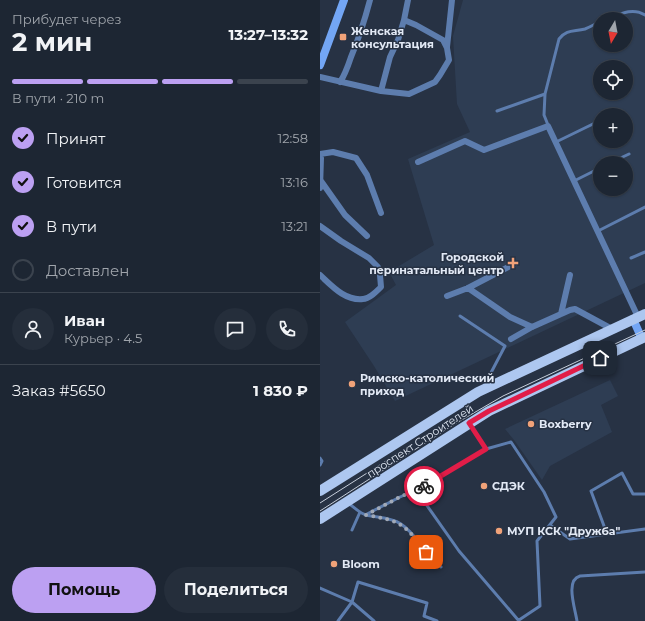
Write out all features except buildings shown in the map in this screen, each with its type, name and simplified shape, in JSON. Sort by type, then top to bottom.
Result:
[{"type":"main road","points":[[320,65],[344,0]]},
{"type":"main road","points":[[639,317],[644,338]]},
{"type":"main road","name":"проспект Строителей","points":[[321,489],[481,391],[639,317]]},
{"type":"main road","name":"проспект Строителей","points":[[320,519],[489,411],[644,338]]},
{"type":"street","points":[[340,82],[344,77],[355,48],[370,0]]},
{"type":"street","points":[[381,91],[390,58],[398,40],[404,20],[408,0]]},
{"type":"street","points":[[447,48],[452,0]]},
{"type":"street","points":[[320,77],[381,91],[410,94],[435,82],[449,60],[444,40],[404,20]]},
{"type":"street","points":[[418,162],[466,141],[484,150],[548,126],[639,317]]},
{"type":"street","points":[[320,188],[322,158],[320,155],[333,152],[356,158],[367,175],[381,213]]},
{"type":"street","points":[[321,181],[345,215],[367,236]]},
{"type":"street","points":[[320,226],[369,258],[378,267],[381,287],[372,295],[363,300],[344,296],[320,275]]},
{"type":"street","points":[[447,296],[468,288],[514,264]]},
{"type":"street","points":[[561,314],[570,274]]},
{"type":"street","points":[[468,288],[510,317],[532,327]]},
{"type":"street","points":[[511,339],[532,327],[575,309],[612,329]]},
{"type":"lane","points":[[625,12],[634,11],[645,15]]},
{"type":"lane","points":[[548,126],[544,115],[545,94],[559,39],[564,34],[593,25]]},
{"type":"lane","points":[[497,111],[545,94]]},
{"type":"lane","points":[[556,142],[593,124]]},
{"type":"lane","points":[[624,156],[628,154]]},
{"type":"lane","points":[[574,181],[593,172]]},
{"type":"lane","points":[[598,231],[645,207]]},
{"type":"lane","points":[[632,258],[645,252]]},
{"type":"lane","points":[[460,316],[505,346],[481,391]]},
{"type":"lane","points":[[469,423],[486,449]]},
{"type":"lane","points":[[366,515],[416,490],[486,449],[511,442],[544,492],[556,517],[537,541],[540,606],[519,621],[460,551],[416,490]]},
{"type":"lane","points":[[320,458],[322,461],[320,464]]},
{"type":"lane","points":[[607,534],[591,491],[622,473],[633,494],[645,494]]},
{"type":"lane","points":[[347,502],[366,515],[390,519],[402,525],[412,535],[432,561],[441,567]]},
{"type":"lane","points":[[352,530],[360,512]]},
{"type":"lane","points":[[550,525],[570,539],[645,529]]},
{"type":"lane","points":[[577,621],[571,588],[575,577],[645,572]]},
{"type":"lane","points":[[338,621],[352,602],[358,582],[427,603],[424,616],[437,621]]},
{"type":"lane","points":[[320,588],[352,602],[374,621]]},
{"type":"shaded area","name":"Городской перинатальный центр","points":[[463,0],[645,0],[645,283],[395,401],[345,322],[396,285],[389,272],[434,245],[408,159],[470,132],[457,104],[453,36]]},
{"type":"shaded area","points":[[610,380],[618,396],[601,405],[612,432],[550,466],[542,480],[505,429]]},
{"type":"tram line","points":[[320,511],[453,425],[503,396],[645,330]]},
{"type":"tram line","points":[[320,503],[397,454]]},
{"type":"way so far","points":[[424,486],[366,515],[390,519],[402,525],[426,552]]},
{"type":"place","name":"Женская консультация","points":[[343,37]]},
{"type":"place","name":"Городской перинатальный центр","points":[[513,263]]},
{"type":"place","name":"Римско-католический приход","points":[[352,384]]},
{"type":"place","name":"Boxberry","points":[[531,424]]},
{"type":"place","name":"СДЭК","points":[[484,486]]},
{"type":"place","name":"МУП КСК \"Дружба\"","points":[[499,531]]},
{"type":"place","name":"Bloom","points":[[334,564]]},
{"type":"route","points":[[424,486],[486,449],[469,423],[489,411],[600,358]]}]
